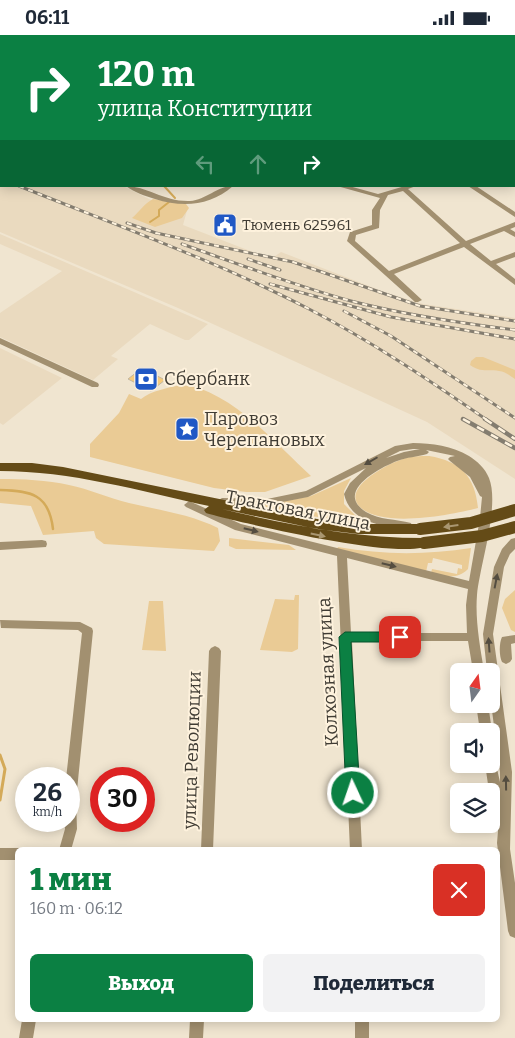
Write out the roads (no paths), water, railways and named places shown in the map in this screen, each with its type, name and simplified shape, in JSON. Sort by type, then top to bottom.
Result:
[{"type":"main road","name":"Трактовая улица","points":[[0,467],[45,468],[136,487],[332,538],[368,543],[424,543],[482,536],[515,527]]},
{"type":"main road","name":"Трактовая улица","points":[[193,502],[358,529],[420,529],[471,523],[515,510]]},
{"type":"street","points":[[131,187],[148,194],[190,203],[205,200],[228,187]]},
{"type":"street","points":[[343,187],[366,194],[385,195],[412,187]]},
{"type":"street","points":[[473,187],[515,215]]},
{"type":"street","points":[[405,190],[464,243],[515,283]]},
{"type":"street","points":[[385,195],[376,210],[376,226],[353,235],[351,241],[418,300]]},
{"type":"street","points":[[388,274],[515,224]]},
{"type":"street","points":[[504,228],[515,235]]},
{"type":"street","points":[[490,264],[515,254]]},
{"type":"street","points":[[0,341],[95,385]]},
{"type":"street","points":[[193,502],[261,503],[296,497],[326,486],[391,450],[422,446],[455,453],[479,468],[486,482],[486,503],[473,586],[473,637],[477,663]]},
{"type":"street","points":[[420,529],[364,515],[350,502],[350,489],[363,476],[393,458],[413,453],[430,453],[446,456],[470,470],[480,484],[486,503]]},
{"type":"street","points":[[193,502],[239,527],[473,586]]},
{"type":"street","points":[[515,542],[506,552],[499,567],[489,625],[491,666],[506,772],[502,872],[515,931]]},
{"type":"street","points":[[0,546],[42,543]]},
{"type":"street","name":"Колхозная улица","points":[[342,552],[356,847]]},
{"type":"street","points":[[1,624],[80,626],[86,628],[88,634],[70,800],[71,829],[66,847]]},
{"type":"street","points":[[345,637],[473,637]]},
{"type":"street","points":[[506,659],[506,640],[515,639]]},
{"type":"street","name":"улица Революции","points":[[207,847],[215,651]]},
{"type":"street","points":[[492,773],[504,849]]},
{"type":"street","points":[[0,854],[15,855]]},
{"type":"street","points":[[26,1038],[29,1022]]},
{"type":"street","points":[[196,1038],[197,1022]]},
{"type":"street","points":[[362,1022],[362,1038]]},
{"type":"waterway","points":[[165,187],[175,198]]},
{"type":"waterway","points":[[150,222],[159,216],[159,210],[169,202]]},
{"type":"waterway","points":[[0,490],[21,492],[37,497],[47,508],[53,529]]},
{"type":"waterway","points":[[0,755],[5,769],[0,800]]},
{"type":"railway","points":[[22,187],[202,259],[309,309],[422,376],[487,420]]},
{"type":"railway","points":[[127,223],[156,233],[293,262],[420,306],[515,321]]},
{"type":"railway","points":[[182,244],[287,281],[351,301],[433,318],[515,330]]},
{"type":"railway","points":[[248,259],[280,270]]},
{"type":"railway","points":[[270,284],[391,317],[515,339]]},
{"type":"railway","points":[[344,311],[391,336],[515,418]]},
{"type":"railway","points":[[463,419],[515,448]]},
{"type":"railway","points":[[485,419],[515,439]]},
{"type":"place","name":"Тюмень 625961","points":[[225,225]]},
{"type":"place","name":"Сбербанк","points":[[146,379]]},
{"type":"place","name":"Паровоз Черепановых","points":[[187,429]]}]
